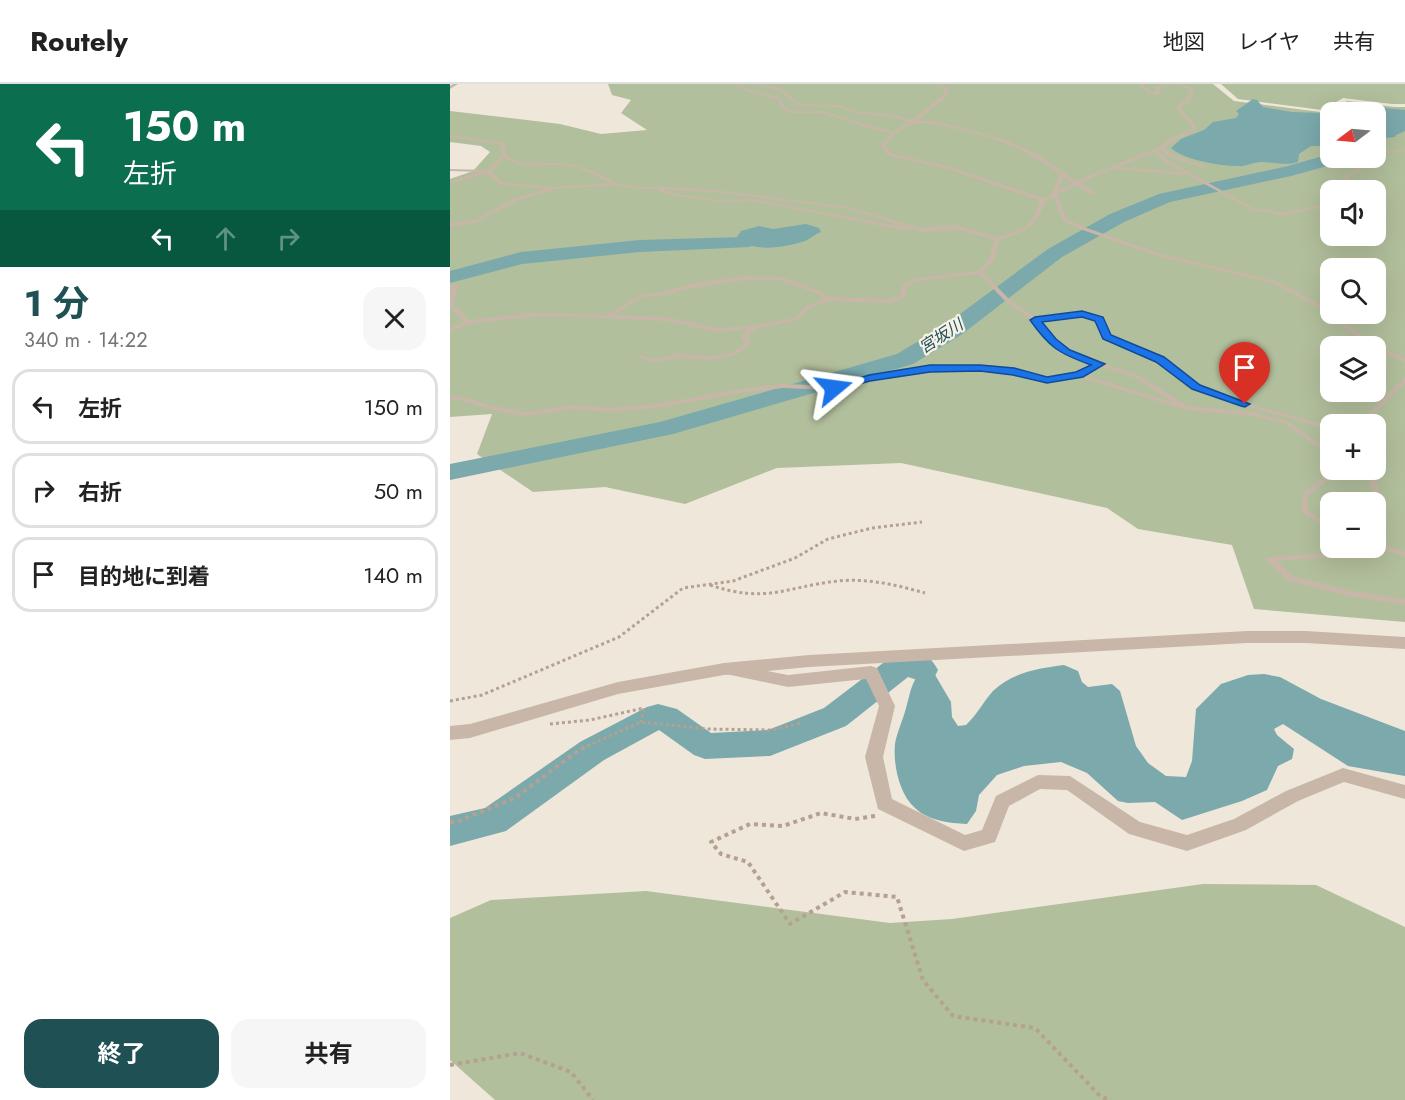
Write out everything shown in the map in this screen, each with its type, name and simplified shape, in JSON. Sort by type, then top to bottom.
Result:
[{"type":"street","points":[[450,733],[499,723],[618,688],[724,669],[809,661],[1247,637],[1306,637],[1405,643]]},
{"type":"street","points":[[724,669],[789,681],[871,672],[887,706],[874,757],[884,804],[964,843],[989,836],[1002,801],[1038,782],[1070,783],[1135,828],[1186,843],[1240,825],[1292,796],[1343,775],[1405,792]]},
{"type":"lane","points":[[450,88],[456,84]]},
{"type":"lane","points":[[734,84],[780,99],[781,106],[791,111],[824,111],[867,126],[893,132]]},
{"type":"lane","points":[[754,84],[779,89],[799,105],[840,106],[855,112],[893,116],[914,122],[969,130],[999,139],[1048,162],[1092,193]]},
{"type":"lane","points":[[937,84],[946,89],[945,96],[914,122],[893,132],[883,145],[889,154],[952,169],[1043,200]]},
{"type":"lane","points":[[1141,84],[1150,93],[1157,94],[1158,87],[1172,84]]},
{"type":"lane","points":[[653,188],[675,195],[718,201],[753,200],[793,209],[875,221],[896,228],[921,230],[954,228],[997,239],[1026,231],[1039,214],[1043,200],[1076,183],[1158,149],[1173,139],[1194,130],[1193,125],[1179,109],[1179,105],[1189,100],[1192,90],[1180,84]]},
{"type":"lane","points":[[450,136],[502,144],[504,156]]},
{"type":"lane","points":[[1158,149],[1205,167]]},
{"type":"lane","points":[[1158,149],[1167,162],[1254,210],[1282,215],[1320,206]]},
{"type":"lane","points":[[1386,153],[1405,150]]},
{"type":"lane","points":[[450,183],[488,171],[504,156]]},
{"type":"lane","points":[[504,156],[526,167],[561,164],[582,168],[616,184],[638,188],[723,192],[848,208],[921,230]]},
{"type":"lane","points":[[1113,168],[1189,175]]},
{"type":"lane","points":[[1348,180],[1347,176],[1360,170],[1358,168]]},
{"type":"lane","points":[[450,170],[488,171],[501,183],[556,189]]},
{"type":"lane","points":[[1062,174],[1054,194],[1065,220],[1156,254],[1274,282],[1314,303],[1359,336]]},
{"type":"lane","points":[[450,225],[476,221],[517,199],[556,189],[616,184]]},
{"type":"lane","points":[[450,330],[468,322],[531,315],[666,319],[717,330],[754,327],[797,319],[808,307],[828,300],[889,301],[903,297],[904,286],[915,280],[980,272],[992,259],[997,239]]},
{"type":"lane","points":[[980,272],[1008,301],[1035,320],[1052,342],[1066,352],[1138,377],[1186,408]]},
{"type":"lane","points":[[609,316],[642,296],[746,278],[781,278],[820,293],[828,300]]},
{"type":"lane","points":[[450,287],[455,286],[450,304],[468,322]]},
{"type":"lane","points":[[1035,320],[1082,314],[1099,320],[1106,337],[1160,359],[1196,387],[1229,400],[1320,425]]},
{"type":"lane","points":[[641,357],[651,361],[678,356],[714,358],[734,354],[748,344],[744,336],[754,327]]},
{"type":"lane","points":[[1386,352],[1405,360]]},
{"type":"lane","points":[[450,398],[459,398],[492,408],[526,414],[573,407],[610,410],[656,406],[746,390],[783,386],[834,388],[869,378],[930,368],[1002,370],[1047,380],[1079,375],[1100,364]]},
{"type":"lane","points":[[1079,375],[1186,408],[1253,414],[1287,423],[1320,445]]},
{"type":"lane","points":[[1371,414],[1405,380]]},
{"type":"lane","points":[[1320,523],[1304,512],[1305,495],[1324,480]]},
{"type":"lane","points":[[1386,549],[1405,554]]},
{"type":"lane","points":[[1320,556],[1269,559],[1290,578],[1405,603]]},
{"type":"path","points":[[450,701],[482,695],[619,637],[683,588],[733,581],[795,558],[828,539],[872,528],[922,522]]},
{"type":"path","points":[[709,584],[730,593],[766,597],[838,581],[863,581],[900,586],[925,593]]},
{"type":"path","points":[[539,724],[590,720],[644,708],[641,722]]},
{"type":"path","points":[[450,822],[456,822],[515,798],[579,750],[641,722],[708,729],[771,730],[801,723]]},
{"type":"path","points":[[900,812],[855,819],[821,813],[783,826],[750,824],[711,842],[721,854],[748,862],[790,924],[845,892],[897,897],[923,980],[953,1016],[1035,1028],[1101,1097],[1111,1100]]},
{"type":"path","points":[[450,1065],[520,1053],[570,1072],[593,1100]]},
{"type":"green space","points":[[608,84],[1213,84],[1234,101],[1320,112],[1320,168],[1386,168],[1386,106],[1405,107],[1405,622],[1254,609],[1232,545],[1138,529],[1107,508],[901,463],[777,468],[685,504],[605,487],[533,492],[477,454],[492,414],[450,417],[450,179],[473,171],[490,152],[481,146],[450,142],[450,111],[560,124],[601,134],[647,130],[621,113],[631,100],[612,95]]},
{"type":"green space","points":[[1221,84],[1405,84],[1405,104],[1343,98],[1336,102],[1320,102],[1320,110],[1238,99]]},
{"type":"green space","points":[[1203,884],[1316,885],[1405,927],[1405,1100],[495,1100],[450,1060],[450,918],[491,900],[646,891],[890,923],[952,919]]},
{"type":"water","points":[[1253,99],[1263,107],[1292,112],[1320,113],[1320,146],[1311,146],[1299,154],[1298,162],[1284,164],[1261,162],[1241,166],[1203,162],[1184,156],[1171,148],[1181,139],[1204,130],[1213,122],[1236,118],[1239,114],[1236,111]]},
{"type":"water","points":[[1386,108],[1405,110],[1405,131],[1395,137],[1386,138]]},
{"type":"water","points":[[806,224],[819,228],[821,232],[805,241],[788,245],[769,248],[751,246],[737,237],[741,231],[759,226],[773,229]]},
{"type":"water","points":[[1064,665],[1078,671],[1082,682],[1088,687],[1112,684],[1120,691],[1136,746],[1148,763],[1166,776],[1186,777],[1192,761],[1196,709],[1221,684],[1248,675],[1264,674],[1280,677],[1321,699],[1405,731],[1405,776],[1348,766],[1283,724],[1274,729],[1277,735],[1294,749],[1292,759],[1278,766],[1267,790],[1242,801],[1182,820],[1155,802],[1118,801],[1087,773],[1061,762],[1024,766],[997,775],[979,795],[976,811],[967,824],[933,819],[909,802],[898,778],[895,744],[911,689],[920,674],[931,668],[951,702],[952,717],[958,726],[966,725],[993,691],[1008,680],[1035,670]]},
{"type":"waterway","name":"宮坂川","points":[[450,472],[664,429],[905,359],[953,330],[1055,253],[1117,218],[1165,198],[1320,163]]},
{"type":"waterway","points":[[450,277],[521,258],[640,246],[743,243]]},
{"type":"waterway","points":[[450,831],[494,821],[592,751],[658,716],[666,718],[705,746],[770,743],[835,717],[898,668],[916,663],[923,670]]},
{"type":"route","points":[[834,388],[869,378],[930,368],[1014,371],[1047,380],[1079,375],[1100,364],[1066,352],[1052,342],[1035,320],[1082,314],[1099,320],[1106,337],[1160,359],[1196,387],[1245,404]]}]
